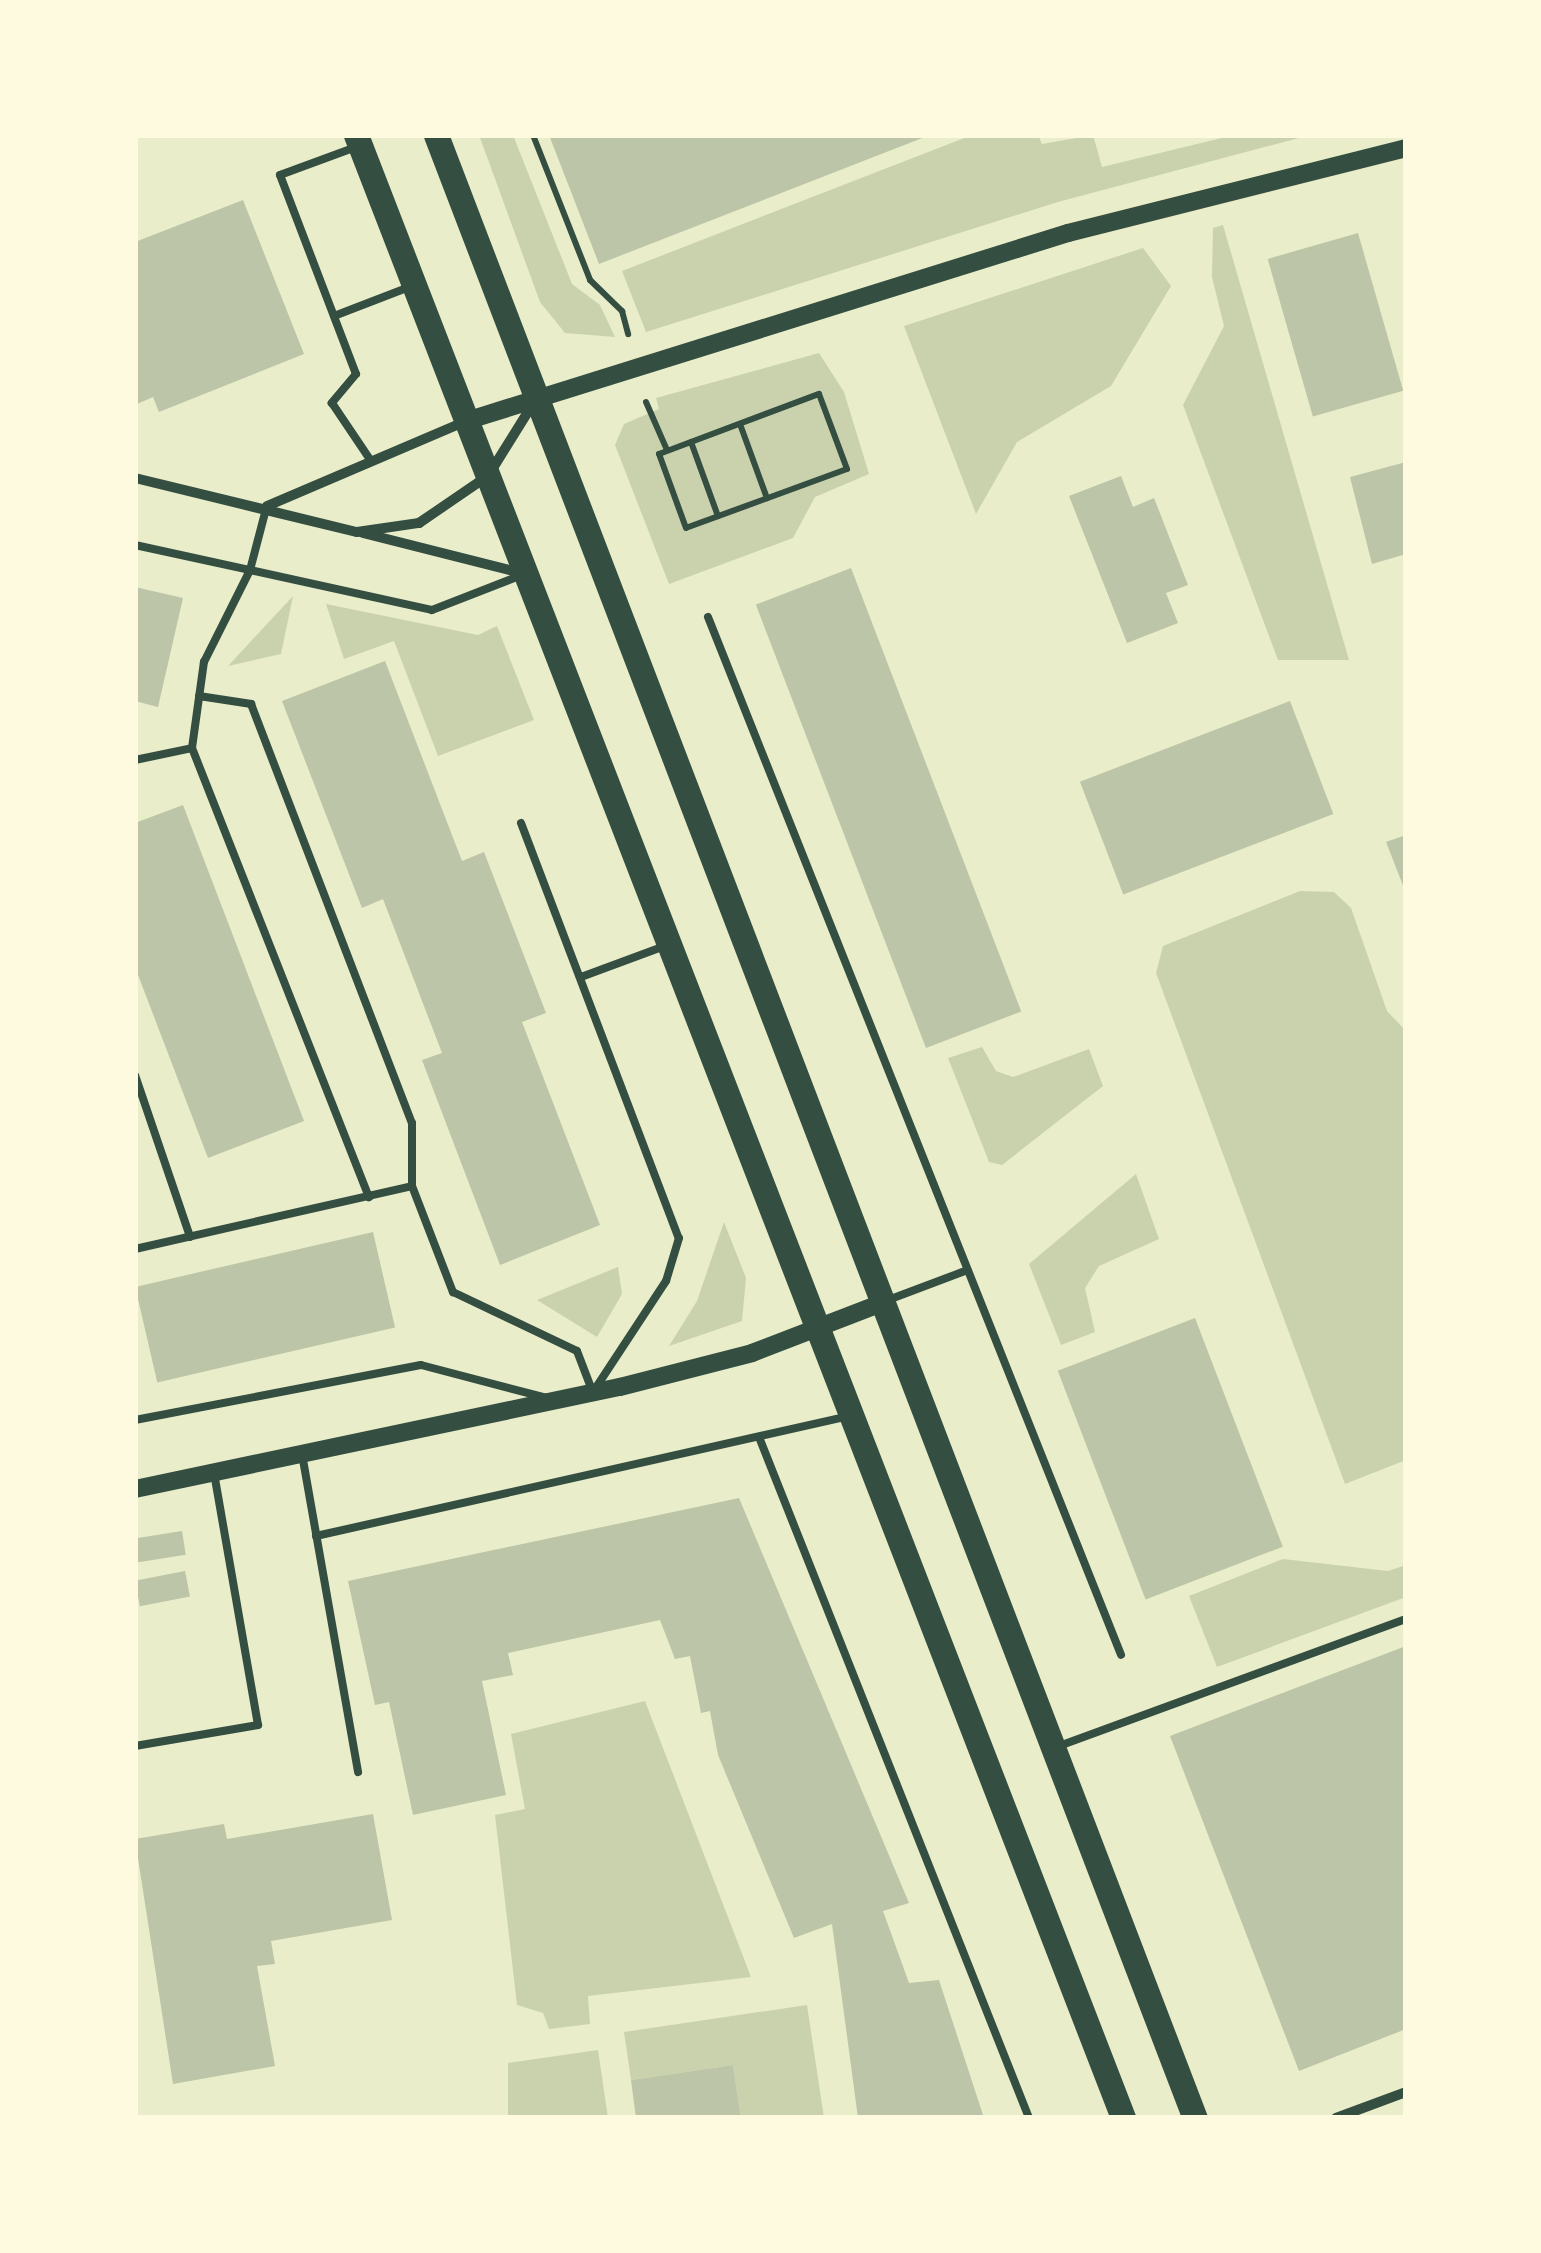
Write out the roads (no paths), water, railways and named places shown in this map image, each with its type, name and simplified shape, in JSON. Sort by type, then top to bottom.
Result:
[{"type":"main road","points":[[436,135],[879,1304],[1195,2118]]},
{"type":"main road","points":[[358,140],[1123,2118]]},
{"type":"street","points":[[266,507],[466,421],[537,397],[1068,232],[1406,148]]},
{"type":"street","points":[[357,532],[441,514],[488,476],[537,397]]},
{"type":"street","points":[[135,478],[266,507],[526,574]]},
{"type":"street","points":[[135,1489],[593,1393],[819,1328],[879,1304]]},
{"type":"street","points":[[1336,2118],[1406,2092]]},
{"type":"lane","points":[[358,140],[280,175],[356,374],[332,403],[372,461]]},
{"type":"lane","points":[[334,316],[414,284]]},
{"type":"lane","points":[[266,507],[250,570],[204,662],[192,748],[369,1197]]},
{"type":"lane","points":[[135,545],[432,610],[526,574]]},
{"type":"lane","points":[[708,616],[1122,1655]]},
{"type":"lane","points":[[200,696],[251,704],[412,1123],[412,1186],[453,1292],[577,1351],[593,1393]]},
{"type":"lane","points":[[135,760],[192,748]]},
{"type":"lane","points":[[521,823],[679,1238],[666,1281],[593,1393]]},
{"type":"lane","points":[[581,977],[670,944]]},
{"type":"lane","points":[[135,1076],[190,1237]]},
{"type":"lane","points":[[135,1249],[412,1186]]},
{"type":"lane","points":[[879,1304],[968,1270]]},
{"type":"lane","points":[[135,1420],[420,1365],[556,1400]]},
{"type":"lane","points":[[316,1536],[852,1415]]},
{"type":"lane","points":[[759,1436],[1029,2118]]},
{"type":"lane","points":[[302,1454],[358,1772]]},
{"type":"lane","points":[[135,1746],[258,1725],[214,1473]]},
{"type":"lane","points":[[1054,1748],[1406,1619]]}]
